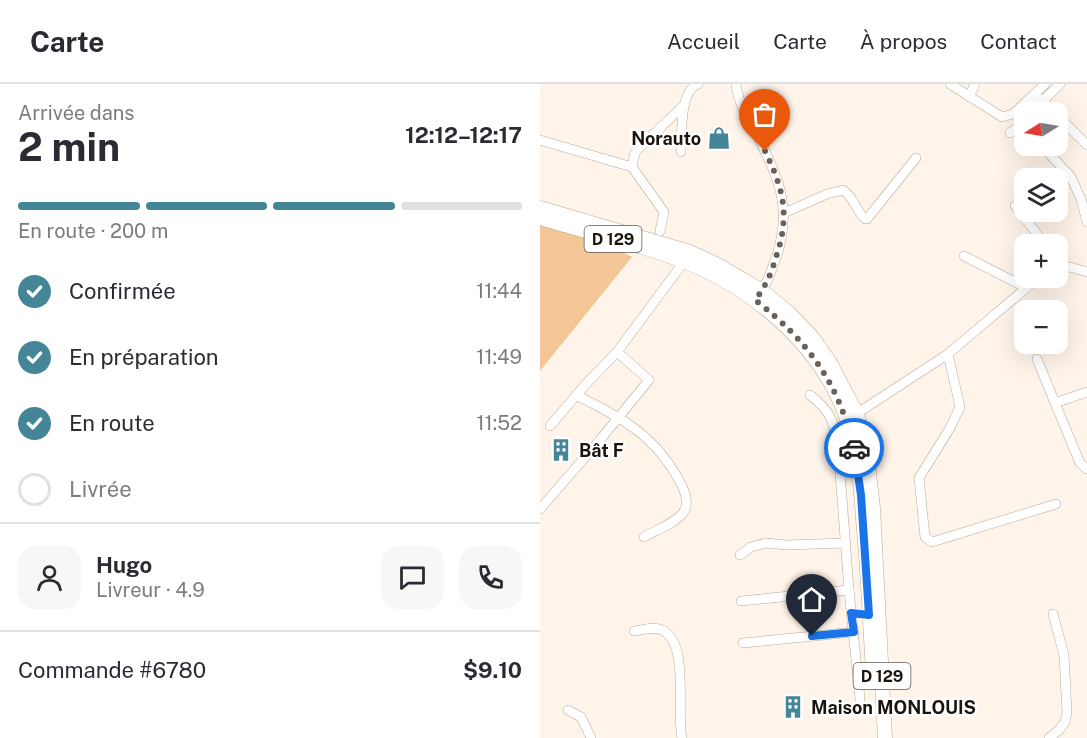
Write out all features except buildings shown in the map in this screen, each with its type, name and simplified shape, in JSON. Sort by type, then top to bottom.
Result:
[{"type":"highway","name":"D 129","points":[[540,208],[687,257],[720,278],[758,296],[810,353],[852,416],[868,466],[873,508],[876,738]]},
{"type":"highway","name":"D 129","points":[[540,218],[687,257]]},
{"type":"highway","name":"D 129","points":[[874,615],[885,738]]},
{"type":"street","points":[[681,152],[684,105],[690,88],[698,84]]},
{"type":"street","points":[[736,84],[740,103],[775,171],[782,191],[784,213],[781,241],[770,276],[758,296]]},
{"type":"street","points":[[950,84],[1002,117],[1013,114],[1045,84]]},
{"type":"street","points":[[969,96],[975,84]]},
{"type":"street","points":[[1036,102],[1043,101],[1060,84]]},
{"type":"street","points":[[632,167],[635,152],[684,105]]},
{"type":"street","points":[[1068,126],[1087,145]]},
{"type":"street","points":[[1010,133],[1014,131]]},
{"type":"street","points":[[540,140],[632,167],[664,212],[660,231]]},
{"type":"street","points":[[1051,156],[1071,177],[1081,199],[1087,222]]},
{"type":"street","points":[[784,213],[827,194],[843,190],[847,192],[861,215],[867,219],[916,158]]},
{"type":"street","points":[[1028,222],[1037,234]]},
{"type":"street","points":[[964,256],[1014,281]]},
{"type":"street","points":[[550,426],[617,352],[687,257]]},
{"type":"street","points":[[1068,267],[1087,272]]},
{"type":"street","points":[[852,416],[948,354],[1024,288]]},
{"type":"street","points":[[540,509],[649,380],[617,352]]},
{"type":"street","points":[[948,354],[960,407],[950,428],[919,478],[925,537],[932,542],[1056,504]]},
{"type":"street","points":[[1037,359],[1080,463],[1087,469]]},
{"type":"street","points":[[1055,403],[1087,392]]},
{"type":"street","points":[[576,395],[619,417],[656,446],[686,493],[686,506],[682,513],[672,522],[644,537]]},
{"type":"street","points":[[810,395],[827,409],[834,426],[838,446],[860,699]]},
{"type":"street","points":[[740,555],[751,547],[766,543],[787,545],[846,543]]},
{"type":"street","points":[[741,601],[849,591]]},
{"type":"street","points":[[851,613],[874,615]]},
{"type":"street","points":[[1049,738],[1065,722],[1067,713],[1065,655],[1053,614]]},
{"type":"street","points":[[634,631],[656,628],[665,631],[672,638],[679,666],[682,738]]},
{"type":"street","points":[[743,643],[854,632]]},
{"type":"street","points":[[568,710],[581,717],[591,738]]},
{"type":"shaded area","points":[[540,225],[606,244],[632,257],[540,371]]},
{"type":"way so far","points":[[765,151],[782,191],[784,222],[781,241],[770,276],[755,300],[797,338],[823,370],[847,418],[854,448]]},
{"type":"place","name":"Norauto","points":[[719,138]]},
{"type":"place","name":"Bât F","points":[[561,450]]},
{"type":"place","name":"Maison MONLOUIS","points":[[793,707]]},
{"type":"route","points":[[812,636],[854,632],[851,613],[869,615],[865,539],[854,448]]}]
